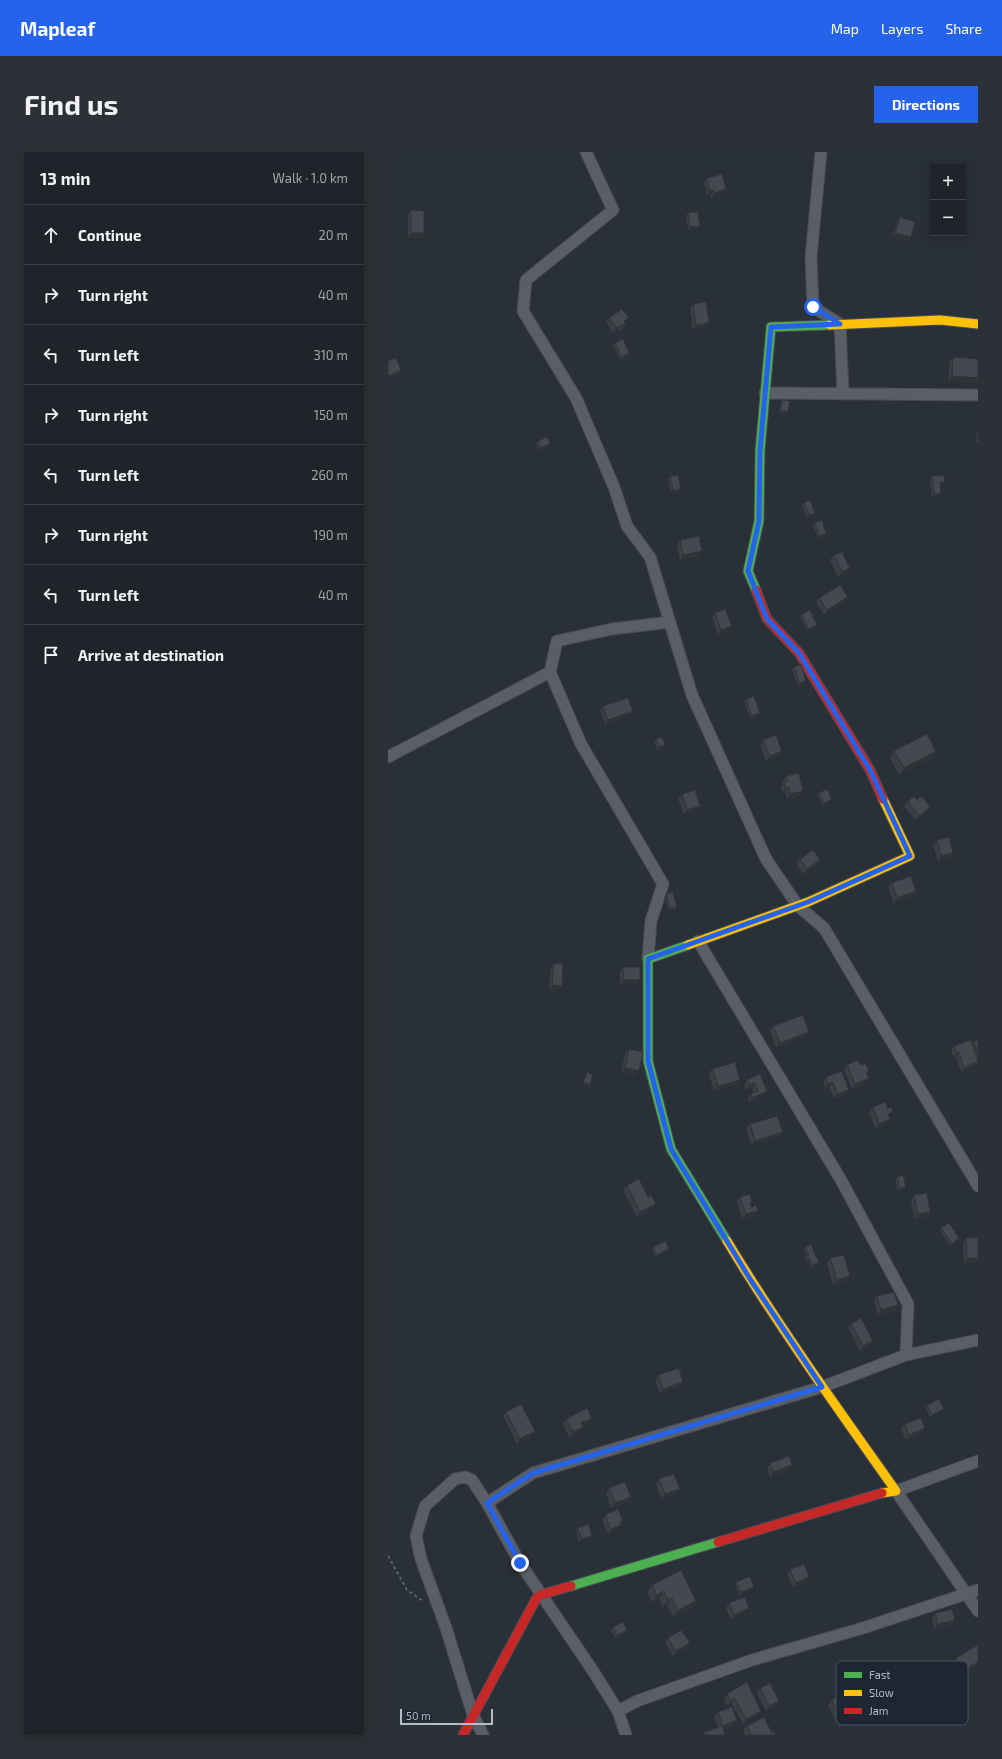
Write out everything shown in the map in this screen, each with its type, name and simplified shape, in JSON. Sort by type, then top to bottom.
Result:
[{"type":"street","points":[[586,152],[613,210],[526,280],[523,312],[576,398],[614,487],[627,526],[650,557],[692,695],[766,859],[798,906],[824,928],[978,1186]]},
{"type":"street","points":[[821,152],[811,257],[813,307],[840,324]]},
{"type":"street","points":[[648,959],[798,906],[910,856],[870,770],[799,653],[767,619],[748,571],[759,521],[760,451],[771,327],[940,320],[978,324]]},
{"type":"street","points":[[840,324],[843,394]]},
{"type":"street","points":[[765,393],[978,395]]},
{"type":"street","points":[[670,622],[612,629],[557,641],[550,672],[581,744],[663,884],[651,921],[648,959],[648,1061],[671,1149],[750,1279],[822,1387],[896,1490],[978,1611]]},
{"type":"street","points":[[388,758],[550,672]]},
{"type":"street","points":[[698,941],[841,1180],[908,1304],[906,1355]]},
{"type":"street","points":[[487,1503],[533,1473],[822,1387],[906,1355],[978,1340]]},
{"type":"street","points":[[463,1735],[536,1599],[540,1595],[687,1550],[770,1527],[878,1493],[896,1490],[978,1461]]},
{"type":"street","points":[[482,1735],[473,1715],[440,1611],[421,1559],[416,1536],[425,1506],[455,1479],[465,1477],[472,1480],[487,1503],[520,1563],[540,1595],[593,1671],[618,1711],[626,1735]]},
{"type":"street","points":[[618,1711],[638,1701],[752,1660],[863,1628],[978,1590]]},
{"type":"path","points":[[388,1556],[407,1590],[440,1611]]},
{"type":"building","points":[[722,174],[726,189],[714,193],[714,190],[710,191],[707,178]]},
{"type":"building","points":[[411,210],[424,211],[424,233],[411,233]]},
{"type":"building","points":[[698,212],[700,226],[690,227],[688,213]]},
{"type":"building","points":[[900,217],[915,222],[911,237],[895,233]]},
{"type":"building","points":[[706,302],[709,323],[696,325],[693,304]]},
{"type":"building","points":[[622,309],[629,318],[624,321],[626,324],[623,326],[622,324],[617,328],[609,318]]},
{"type":"building","points":[[623,339],[629,353],[622,357],[615,343]]},
{"type":"building","points":[[953,357],[978,359],[978,378],[952,376]]},
{"type":"building","points":[[396,358],[401,370],[389,376],[388,361]]},
{"type":"building","points":[[782,400],[790,401],[788,412],[780,411]]},
{"type":"building","points":[[547,437],[550,444],[540,448],[538,441]]},
{"type":"building","points":[[678,475],[681,489],[673,491],[670,477]]},
{"type":"building","points":[[944,475],[945,482],[940,482],[941,493],[934,494],[932,476]]},
{"type":"building","points":[[810,500],[815,513],[809,515],[804,503]]},
{"type":"building","points":[[822,520],[826,534],[819,536],[815,522]]},
{"type":"building","points":[[699,536],[702,551],[683,555],[680,540]]},
{"type":"building","points":[[842,552],[850,568],[842,572],[834,555]]},
{"type":"building","points":[[840,585],[848,597],[827,610],[819,598]]},
{"type":"building","points":[[725,609],[732,626],[721,630],[715,613]]},
{"type":"building","points":[[810,610],[817,625],[808,629],[802,614]]},
{"type":"building","points":[[801,664],[806,681],[799,683],[794,667]]},
{"type":"building","points":[[754,696],[760,713],[751,716],[746,699]]},
{"type":"building","points":[[628,698],[633,711],[608,720],[603,706]]},
{"type":"building","points":[[927,734],[936,751],[904,768],[894,751]]},
{"type":"building","points":[[776,735],[782,751],[770,756],[763,740]]},
{"type":"building","points":[[662,737],[665,745],[659,747],[656,739]]},
{"type":"building","points":[[799,773],[803,791],[790,794],[789,787],[785,788],[784,783],[787,782],[786,776]]},
{"type":"building","points":[[827,789],[832,799],[824,803],[819,793]]},
{"type":"building","points":[[695,790],[700,806],[687,810],[682,794]]},
{"type":"building","points":[[914,796],[917,800],[922,796],[930,807],[919,816],[908,801]]},
{"type":"building","points":[[949,837],[953,853],[941,856],[937,840]]},
{"type":"building","points":[[813,850],[820,860],[807,869],[800,859]]},
{"type":"building","points":[[911,876],[916,891],[897,898],[892,883]]},
{"type":"building","points":[[673,892],[677,907],[670,909],[666,894]]},
{"type":"building","points":[[554,963],[563,964],[562,986],[552,985]]},
{"type":"building","points":[[623,967],[640,967],[640,980],[624,980]]},
{"type":"building","points":[[803,1015],[809,1032],[780,1043],[773,1026]]},
{"type":"building","points":[[971,1040],[978,1061],[964,1068],[959,1052],[957,1053],[954,1046]]},
{"type":"building","points":[[978,1040],[978,1053],[974,1042]]},
{"type":"building","points":[[629,1049],[643,1052],[639,1071],[625,1068]]},
{"type":"building","points":[[858,1060],[861,1065],[865,1063],[869,1071],[866,1072],[869,1078],[855,1084],[847,1065]]},
{"type":"building","points":[[735,1062],[740,1080],[718,1086],[712,1069]]},
{"type":"building","points":[[842,1071],[849,1090],[837,1094],[833,1082],[828,1084],[826,1077]]},
{"type":"building","points":[[587,1072],[593,1075],[590,1085],[583,1082]]},
{"type":"building","points":[[760,1074],[767,1091],[752,1098],[751,1094],[758,1091],[755,1083],[750,1085],[747,1080]]},
{"type":"building","points":[[885,1102],[888,1108],[891,1107],[893,1112],[888,1114],[890,1119],[879,1124],[873,1107]]},
{"type":"building","points":[[777,1116],[783,1132],[755,1141],[750,1124]]},
{"type":"building","points":[[903,1175],[906,1187],[900,1188],[897,1177]]},
{"type":"building","points":[[639,1179],[648,1197],[651,1195],[656,1204],[640,1212],[627,1185]]},
{"type":"building","points":[[927,1193],[930,1212],[918,1214],[914,1195]]},
{"type":"building","points":[[750,1194],[752,1202],[750,1203],[751,1207],[756,1205],[758,1211],[746,1214],[740,1197]]},
{"type":"building","points":[[949,1223],[959,1238],[952,1244],[941,1228]]},
{"type":"building","points":[[966,1238],[978,1238],[978,1258],[967,1258]]},
{"type":"building","points":[[666,1241],[669,1249],[657,1255],[653,1247]]},
{"type":"building","points":[[811,1244],[819,1263],[812,1265],[809,1258],[807,1259],[806,1256],[809,1255],[805,1247]]},
{"type":"building","points":[[844,1255],[850,1276],[837,1280],[830,1258]]},
{"type":"building","points":[[894,1292],[898,1305],[881,1310],[877,1296]]},
{"type":"building","points":[[861,1318],[873,1341],[863,1346],[851,1324]]},
{"type":"building","points":[[679,1368],[683,1382],[663,1389],[658,1375]]},
{"type":"building","points":[[939,1399],[944,1409],[932,1415],[927,1405]]},
{"type":"building","points":[[521,1404],[535,1431],[520,1439],[506,1412]]},
{"type":"building","points":[[587,1408],[592,1418],[581,1423],[583,1427],[573,1432],[566,1419]]},
{"type":"building","points":[[921,1418],[925,1428],[909,1435],[905,1424]]},
{"type":"building","points":[[789,1456],[792,1465],[773,1472],[770,1463]]},
{"type":"building","points":[[674,1474],[680,1489],[665,1494],[659,1479]]},
{"type":"building","points":[[625,1482],[631,1497],[615,1503],[609,1488]]},
{"type":"building","points":[[618,1509],[623,1521],[620,1522],[621,1525],[611,1529],[605,1515]]},
{"type":"building","points":[[589,1524],[592,1536],[581,1539],[578,1528]]},
{"type":"building","points":[[804,1564],[809,1577],[796,1583],[790,1570]]},
{"type":"building","points":[[681,1570],[696,1601],[678,1610],[672,1598],[668,1600],[664,1591],[657,1595],[652,1585]]},
{"type":"building","points":[[750,1576],[754,1587],[741,1592],[736,1582]]},
{"type":"building","points":[[745,1597],[749,1608],[734,1615],[729,1603]]},
{"type":"building","points":[[952,1609],[955,1620],[938,1624],[935,1613]]},
{"type":"building","points":[[623,1622],[627,1630],[617,1635],[613,1627]]},
{"type":"building","points":[[681,1630],[690,1643],[676,1651],[668,1638]]},
{"type":"building","points":[[978,1645],[978,1662],[968,1668],[968,1661],[958,1661],[956,1658]]},
{"type":"building","points":[[747,1682],[761,1711],[746,1719],[734,1698],[731,1701],[727,1694]]},
{"type":"building","points":[[770,1683],[779,1701],[769,1706],[760,1688]]},
{"type":"building","points":[[836,1698],[836,1709],[832,1700]]},
{"type":"building","points":[[732,1707],[737,1720],[723,1726],[718,1712]]},
{"type":"building","points":[[764,1717],[772,1733],[774,1732],[776,1735],[751,1735],[747,1726]]},
{"type":"building","points":[[722,1726],[725,1734],[704,1735],[703,1733]]},
{"type":"traffic: fast","points":[[756,590],[748,571],[759,521],[760,451],[771,327],[830,325]]},
{"type":"traffic: fast","points":[[688,945],[648,959],[648,1061],[671,1149],[727,1241]]},
{"type":"traffic: fast","points":[[571,1586],[718,1542]]},
{"type":"traffic: slow","points":[[830,325],[940,320],[978,324]]},
{"type":"traffic: slow","points":[[688,945],[808,902],[910,856],[883,799]]},
{"type":"traffic: slow","points":[[727,1241],[788,1336],[896,1491],[882,1493]]},
{"type":"traffic: jam","points":[[756,590],[767,619],[799,653],[870,770],[883,799]]},
{"type":"traffic: jam","points":[[718,1542],[882,1493]]},
{"type":"traffic: jam","points":[[463,1735],[536,1599],[540,1595],[571,1586]]},
{"type":"route","points":[[520,1563],[487,1503],[533,1473],[822,1387],[750,1279],[671,1149],[648,1061],[648,959],[808,902],[910,856],[870,770],[799,653],[767,619],[748,571],[759,521],[760,451],[771,327],[840,324],[813,307]]}]
